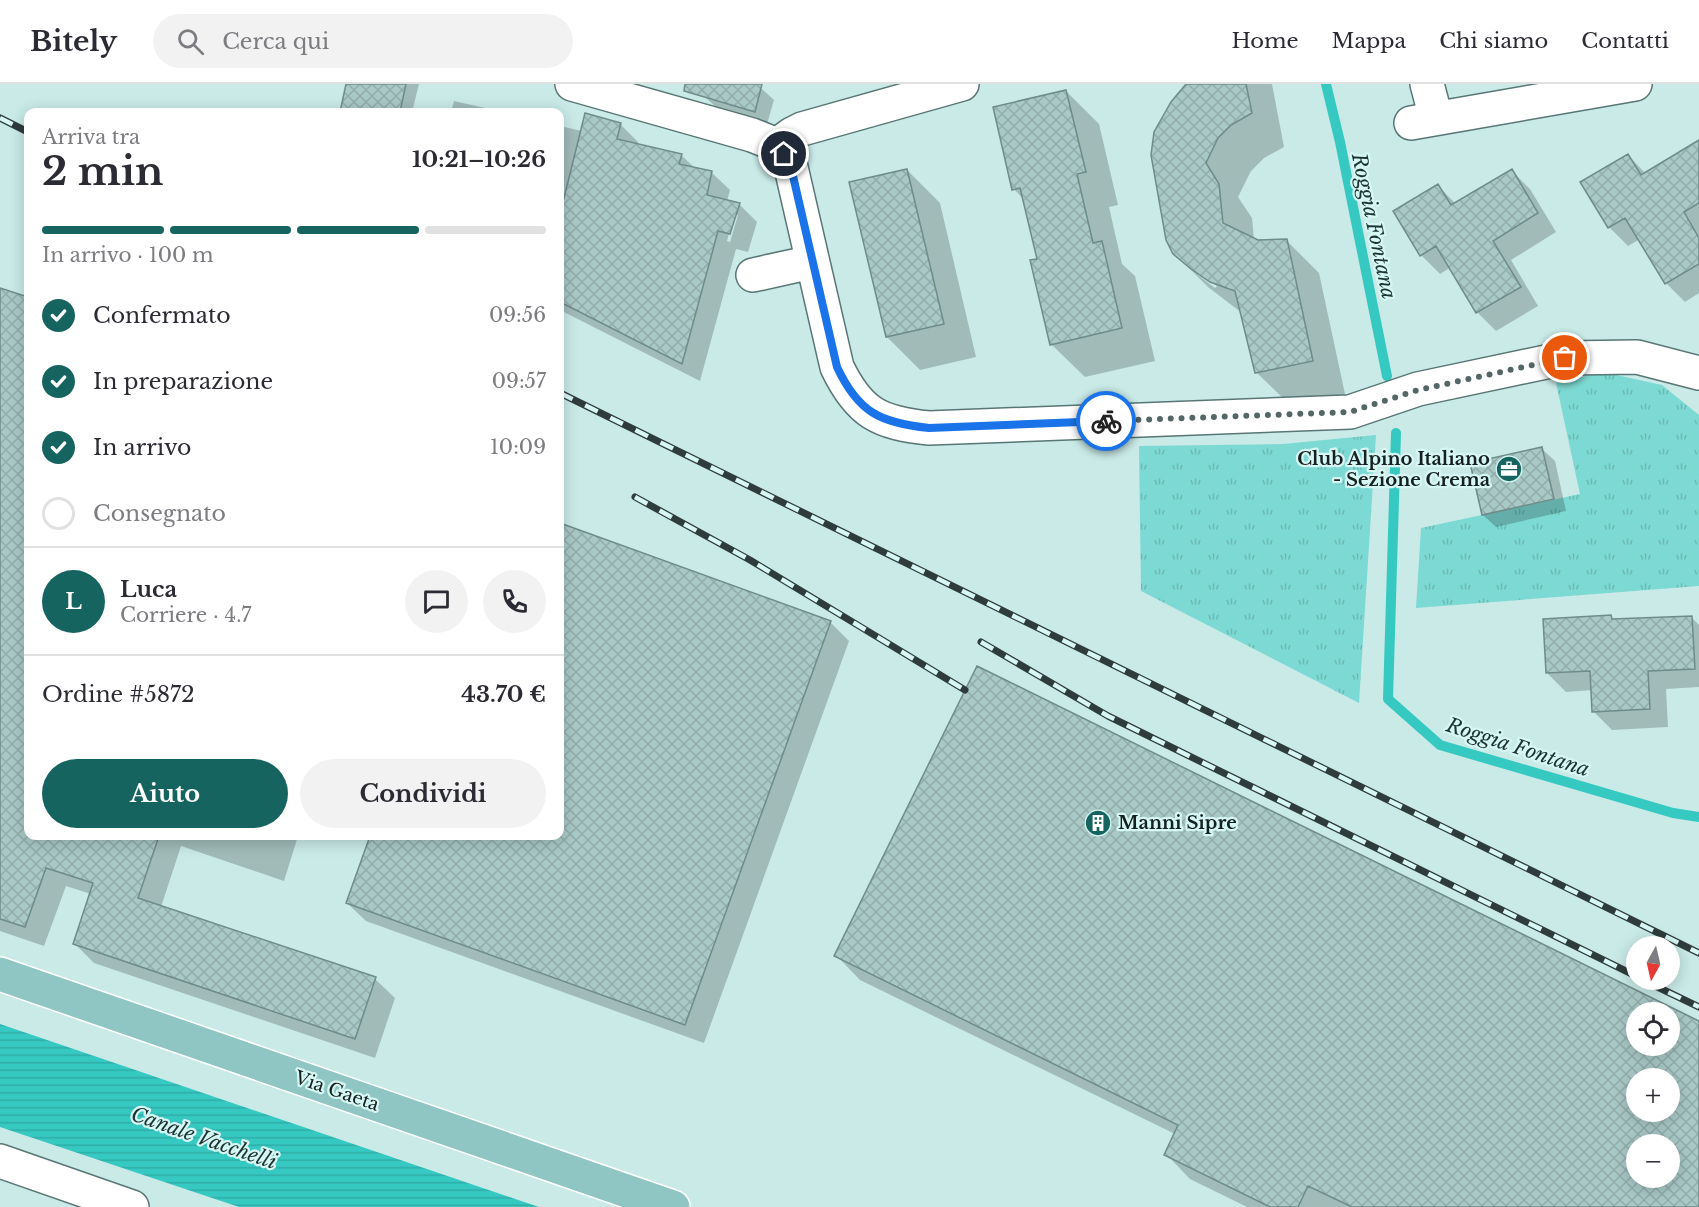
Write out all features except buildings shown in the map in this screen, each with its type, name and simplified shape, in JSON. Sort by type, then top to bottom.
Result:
[{"type":"main road","name":"Via Gaeta","points":[[0,974],[673,1207]]},
{"type":"street","points":[[572,84],[752,135],[777,145],[790,163],[837,367],[848,390],[863,406],[883,419],[907,426],[929,428],[1350,412],[1418,390],[1565,358],[1637,357],[1699,373]]},
{"type":"street","points":[[777,145],[802,129],[962,84]]},
{"type":"street","points":[[1427,84],[1423,121],[1635,84]]},
{"type":"street","points":[[753,275],[812,262]]},
{"type":"street","points":[[0,1161],[132,1207]]},
{"type":"green space","points":[[1603,372],[1662,385],[1699,415],[1699,586],[1416,608],[1421,528],[1580,494],[1556,383]]},
{"type":"green space","points":[[1376,435],[1359,703],[1141,591],[1139,446],[1283,444]]},
{"type":"water","name":"Canale Vacchelli","points":[[0,1024],[539,1207],[239,1207],[0,1127]]},
{"type":"waterway","name":"Roggia Fontana","points":[[1326,84],[1340,142],[1387,376]]},
{"type":"waterway","name":"Roggia Fontana","points":[[1396,433],[1388,699],[1440,745],[1673,813],[1699,817]]},
{"type":"railway","points":[[0,118],[24,130]]},
{"type":"railway","points":[[564,395],[1699,953]]},
{"type":"railway","points":[[635,497],[750,560],[965,690]]},
{"type":"railway","points":[[981,642],[1108,716],[1626,971]]},
{"type":"railway","points":[[1664,990],[1699,1007]]},
{"type":"way so far","points":[[1106,421],[1350,412],[1418,390],[1565,358]]},
{"type":"place","name":"Club Alpino Italiano - Sezione Crema","points":[[1509,469]]},
{"type":"place","name":"Manni Sipre","points":[[1098,823]]},
{"type":"route","points":[[784,154],[790,163],[837,367],[848,390],[863,406],[883,419],[907,426],[929,428],[1106,421]]}]
